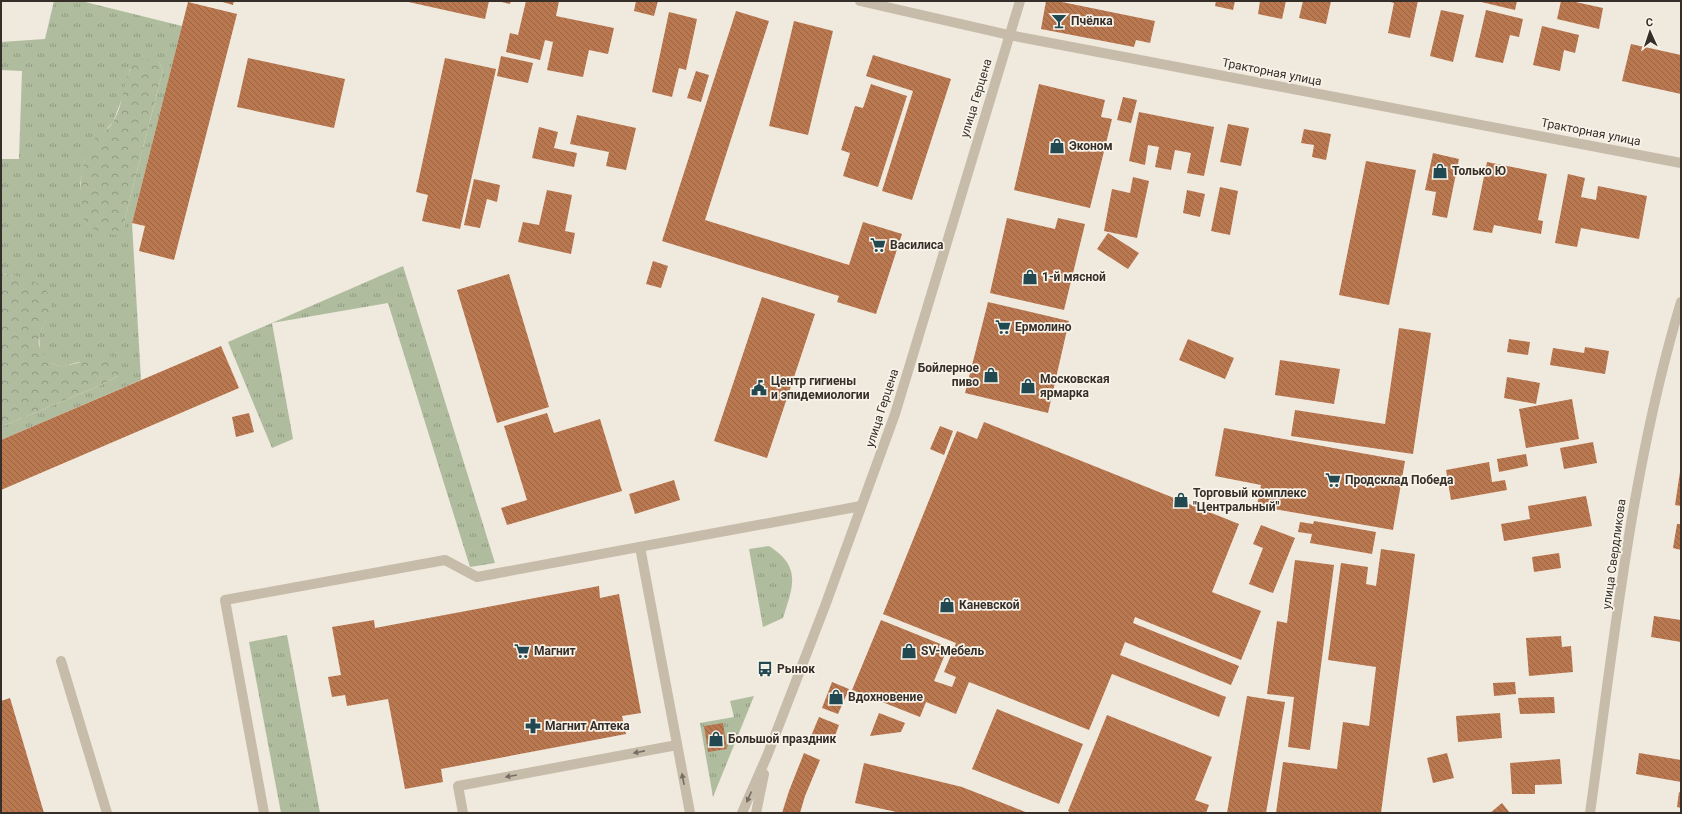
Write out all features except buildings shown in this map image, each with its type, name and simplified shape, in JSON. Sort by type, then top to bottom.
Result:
[{"type":"street","name":"Тракторная улица","points":[[860,1],[1009,35],[1681,163]]},
{"type":"street","name":"улица Герцена","points":[[742,813],[767,756],[825,606],[895,414],[1020,1]]},
{"type":"street","name":"улица Свердликова","points":[[1590,813],[1637,488],[1655,395],[1681,302]]},
{"type":"street","points":[[264,813],[225,600],[445,560],[477,577],[861,506]]},
{"type":"street","points":[[640,547],[690,813]]},
{"type":"street","points":[[61,661],[107,813]]},
{"type":"street","points":[[463,813],[458,786],[677,745]]},
{"type":"street","points":[[756,813],[767,756]]},
{"type":"green space","points":[[54,1],[81,1],[182,26],[132,223],[141,380],[1,440],[1,427],[101,385],[118,376],[79,362],[61,367],[48,361],[40,351],[39,334],[51,308],[15,276],[1,274],[1,159],[19,159],[22,71],[1,70],[1,42],[45,39]],"holes":[[[159,62],[163,70],[126,214],[124,228],[80,204],[80,184],[85,159],[113,122],[122,99],[130,69]]]},
{"type":"green space","points":[[147,59],[159,62],[163,70],[126,214],[124,229],[116,235],[104,233],[89,226],[82,216],[80,195],[82,171],[91,143],[111,125],[117,115],[131,67],[136,60]]},
{"type":"green space","points":[[403,266],[495,563],[470,567],[388,303],[272,323],[293,439],[272,448],[228,342]]},
{"type":"green space","points":[[1,274],[18,276],[34,282],[47,292],[50,299],[51,308],[41,330],[39,344],[42,353],[49,361],[59,366],[63,366],[100,357],[113,356],[116,357],[121,365],[118,376],[101,385],[1,427]]},
{"type":"green space","points":[[769,546],[787,562],[791,570],[792,587],[783,618],[763,627],[749,549]]},
{"type":"green space","points":[[287,635],[320,813],[281,813],[249,642]]},
{"type":"green space","points":[[754,696],[713,797],[700,723],[734,717],[730,701]]},
{"type":"place","name":"Пчёлка","points":[[1059,21]]},
{"type":"place","name":"Эконом","points":[[1057,146]]},
{"type":"place","name":"Только Ю","points":[[1440,171]]},
{"type":"place","name":"Василиса","points":[[878,245]]},
{"type":"place","name":"1-й мясной","points":[[1030,277]]},
{"type":"place","name":"Ермолино","points":[[1003,327]]},
{"type":"place","name":"Бойлерное пиво","points":[[991,375]]},
{"type":"place","name":"Московская ярмарка","points":[[1028,386]]},
{"type":"place","name":"Центр гигиены и эпидемиологии","points":[[759,388]]},
{"type":"place","name":"Продсклад Победа","points":[[1333,480]]},
{"type":"place","name":"Торговый комплекс \"Центральный\"","points":[[1181,500]]},
{"type":"place","name":"Каневской","points":[[947,605]]},
{"type":"place","name":"Магнит","points":[[522,651]]},
{"type":"place","name":"SV-Мебель","points":[[909,651]]},
{"type":"place","name":"Рынок","points":[[765,669]]},
{"type":"place","name":"Вдохновение","points":[[836,697]]},
{"type":"place","name":"Магнит Аптека","points":[[533,726]]},
{"type":"place","name":"Большой праздник","points":[[716,739]]}]
